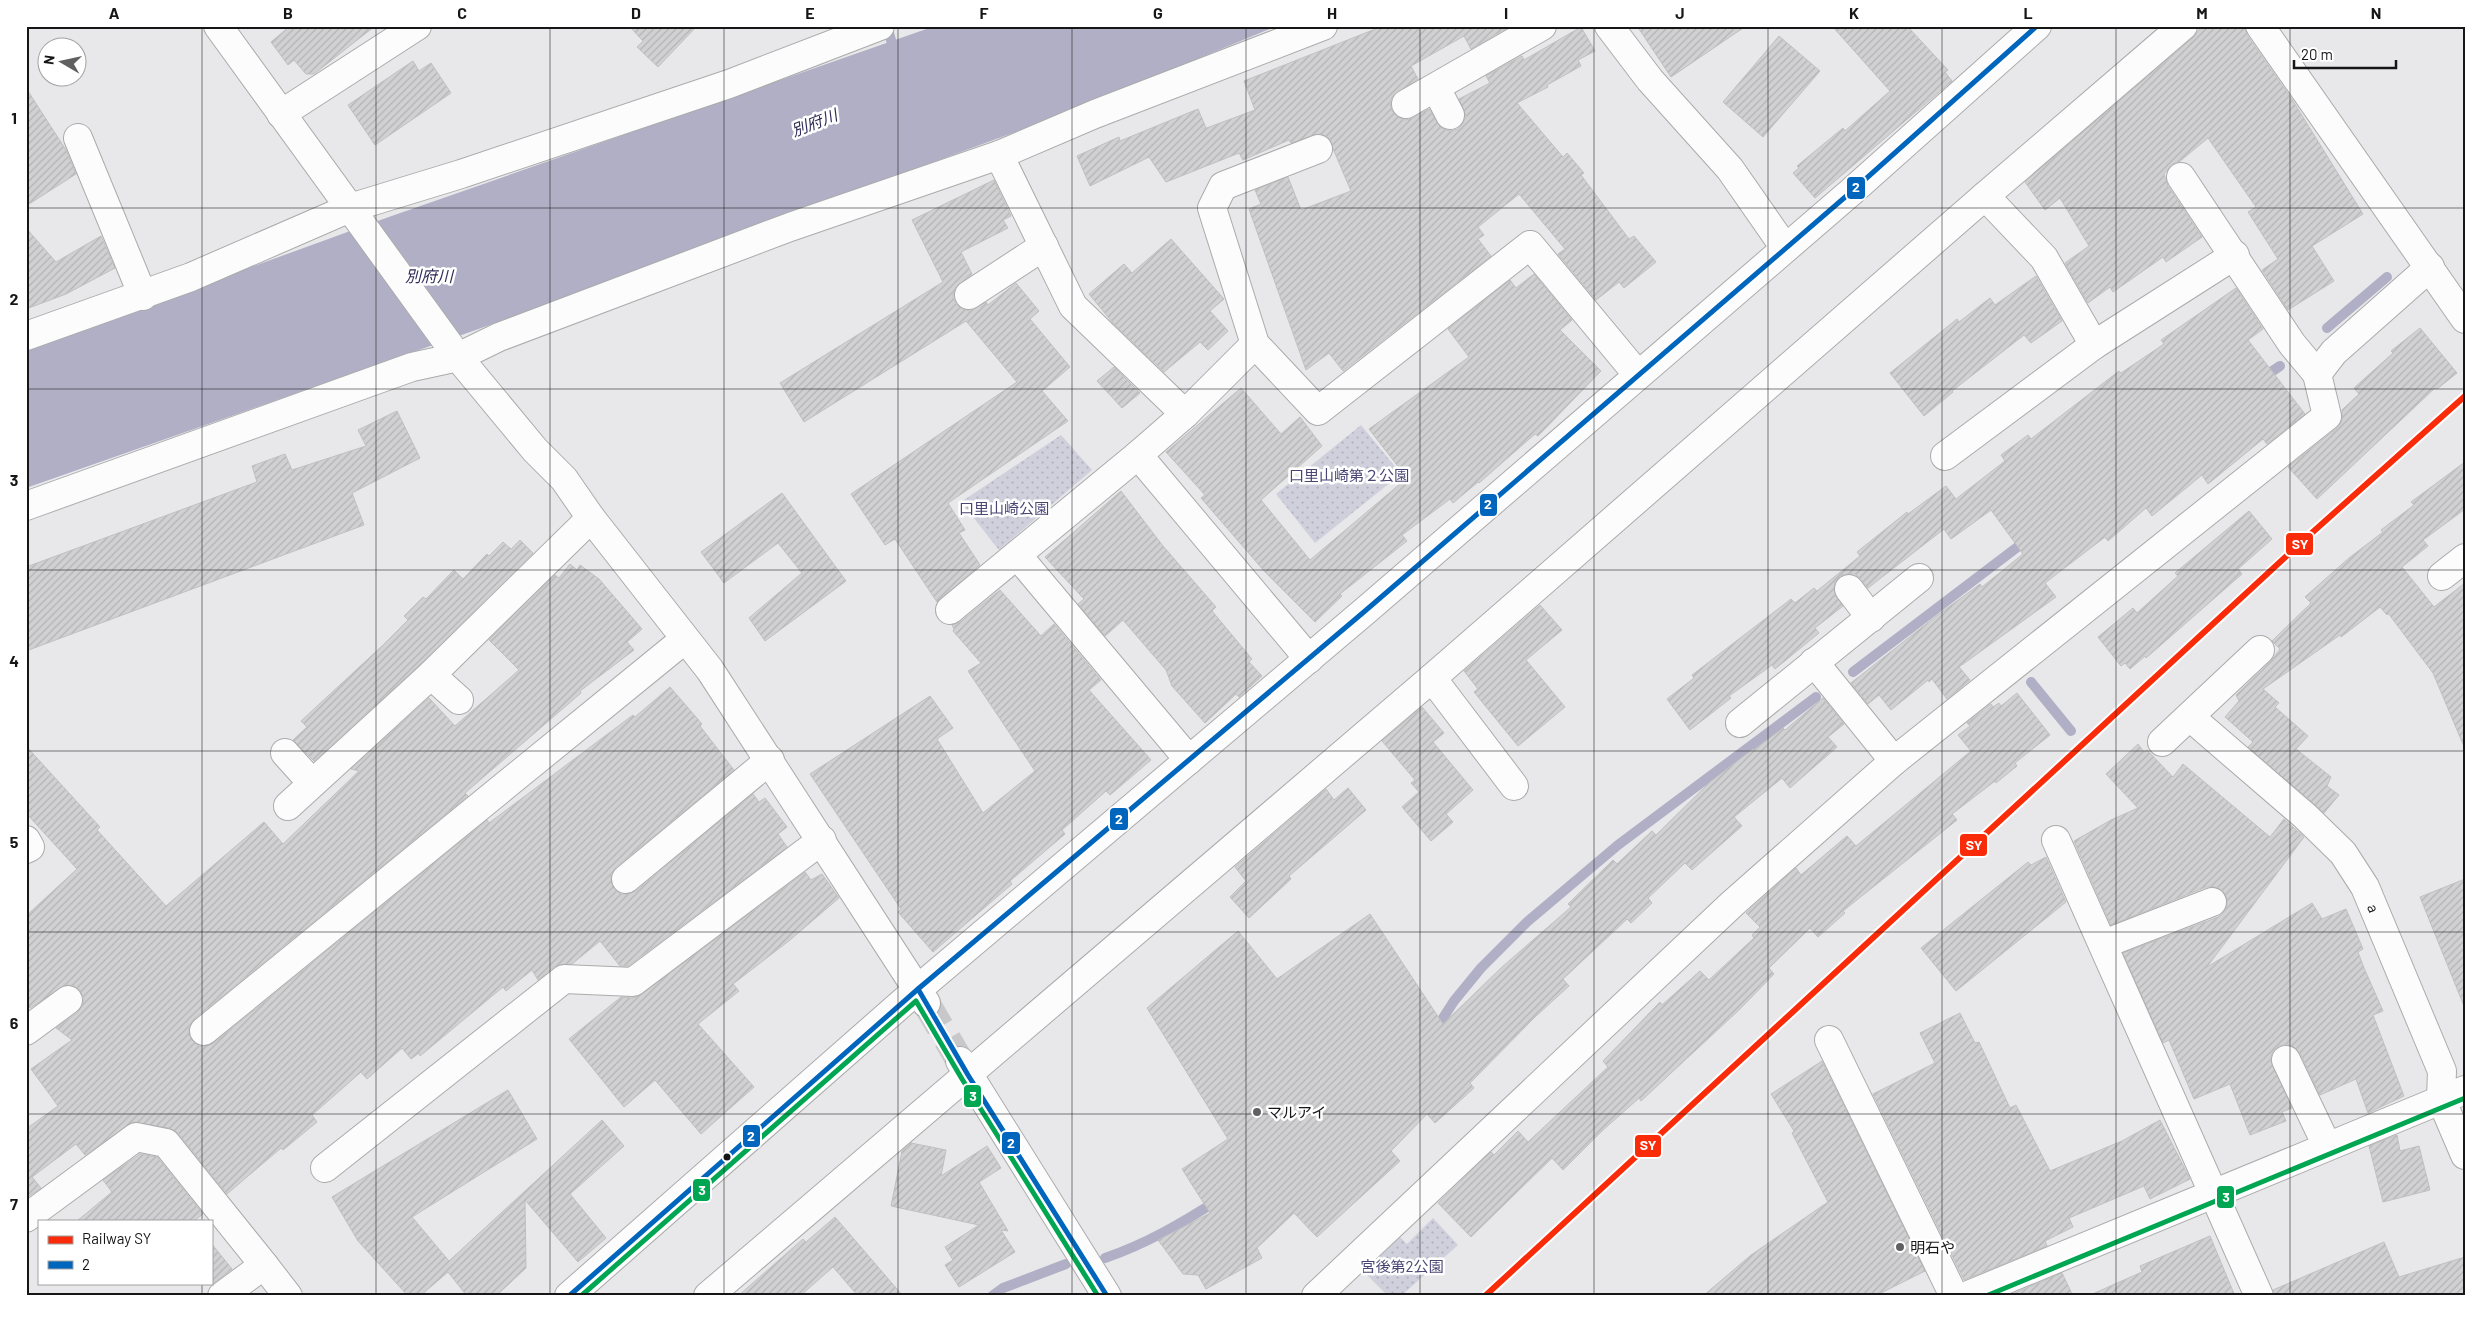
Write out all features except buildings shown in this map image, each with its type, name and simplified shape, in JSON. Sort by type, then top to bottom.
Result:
[{"type":"street","points":[[218,26],[458,357],[535,450],[564,479],[591,518],[710,670],[922,996]]},
{"type":"street","points":[[281,114],[417,26]]},
{"type":"street","points":[[26,336],[143,296],[350,208],[461,174],[728,84],[880,26]]},
{"type":"street","points":[[26,506],[412,367],[458,357],[499,337],[790,227],[1000,155],[1095,114],[1323,26]]},
{"type":"street","points":[[1406,104],[1542,26]]},
{"type":"street","points":[[1609,26],[1650,80],[1730,169],[1785,248]]},
{"type":"street","points":[[569,1296],[922,996],[1189,760],[1309,659],[1785,248],[2037,26]]},
{"type":"street","points":[[708,1296],[964,1068],[1432,678],[2183,26]]},
{"type":"street","points":[[2260,26],[2462,310]]},
{"type":"street","points":[[1436,88],[1450,115]]},
{"type":"street","points":[[78,138],[143,296]]},
{"type":"street","points":[[1318,149],[1222,186],[1212,208],[1255,344],[1318,411],[1530,245],[1638,375]]},
{"type":"street","points":[[1000,155],[1073,306],[1185,414]]},
{"type":"street","points":[[1316,1296],[1732,904],[1894,761],[2327,416],[2306,360],[2181,177]]},
{"type":"street","points":[[1985,196],[2044,258],[2094,345]]},
{"type":"street","points":[[969,294],[1044,246]]},
{"type":"street","points":[[1945,456],[2094,345],[2235,255]]},
{"type":"street","points":[[2306,360],[2334,352],[2430,267]]},
{"type":"street","points":[[950,610],[1138,455],[1185,414],[1255,344]]},
{"type":"street","points":[[1138,455],[1309,659]]},
{"type":"street","points":[[288,806],[431,675],[591,518]]},
{"type":"street","points":[[1017,555],[1189,760]]},
{"type":"street","points":[[2442,576],[2465,558]]},
{"type":"street","points":[[1740,723],[1919,578]]},
{"type":"street","points":[[1849,589],[1871,618]]},
{"type":"street","points":[[204,1031],[685,639]]},
{"type":"street","points":[[2162,742],[2260,650]]},
{"type":"street","points":[[1814,662],[1894,761]]},
{"type":"street","points":[[431,675],[459,700]]},
{"type":"street","points":[[1432,678],[1514,786]]},
{"type":"street","name":"a","points":[[2190,717],[2305,816],[2343,853],[2365,887],[2453,1095],[2465,1155]]},
{"type":"street","points":[[285,753],[312,783]]},
{"type":"street","points":[[626,879],[770,760]]},
{"type":"street","points":[[26,840],[30,847],[26,849]]},
{"type":"street","points":[[325,1168],[564,980],[633,982],[822,840]]},
{"type":"street","points":[[2056,840],[2104,944],[2259,1296]]},
{"type":"street","points":[[2104,944],[2212,902]]},
{"type":"street","points":[[26,1031],[68,1000]]},
{"type":"street","points":[[1829,1040],[1954,1296]]},
{"type":"street","points":[[2286,1060],[2327,1146]]},
{"type":"street","points":[[964,1068],[1107,1296]]},
{"type":"street","points":[[1966,1296],[2214,1192],[2453,1095]]},
{"type":"street","points":[[26,1218],[136,1137],[166,1143],[288,1296]]},
{"type":"street","points":[[222,1296],[264,1264]]},
{"type":"green space","name":"口里山崎第２公園","points":[[1361,425],[1401,474],[1315,543],[1276,494]]},
{"type":"green space","name":"口里山崎公園","points":[[1061,435],[1092,470],[999,550],[961,502]]},
{"type":"green space","name":"宮後第2公園","points":[[1433,1218],[1458,1245],[1401,1296],[1388,1296],[1364,1272],[1400,1237],[1407,1244]]},
{"type":"water","name":"別府川","points":[[935,26],[1277,26],[1059,116],[473,331],[26,488],[26,349],[386,218]]},
{"type":"waterway","points":[[887,26],[895,54]]},
{"type":"waterway","points":[[2327,328],[2387,277]]},
{"type":"waterway","points":[[2262,378],[2280,366]]},
{"type":"waterway","points":[[1853,672],[2028,539]]},
{"type":"waterway","points":[[2031,682],[2071,731]]},
{"type":"waterway","points":[[1434,1032],[1454,1001],[1481,968],[1527,922],[1618,845],[1816,697]]},
{"type":"waterway","points":[[1105,1258],[1163,1232],[1218,1200]]},
{"type":"waterway","points":[[992,1296],[1003,1288],[1066,1264]]},
{"type":"tunnel","points":[[926,1003],[960,1061]]},
{"type":"rail line","name":"SY","points":[[1485,1296],[2305,539],[2465,396]]},
{"type":"transit line","name":"2","points":[[569,1296],[918,989],[1365,611],[1851,192],[2037,26]]},
{"type":"transit line","name":"2","points":[[918,989],[968,1075],[1107,1296]]},
{"type":"transit line","name":"3","points":[[581,1296],[916,1001],[962,1079],[1098,1296]]},
{"type":"transit line","name":"3","points":[[1986,1296],[2465,1098]]},
{"type":"place","name":"マルアイ","points":[[1257,1112]]},
{"type":"place","name":"明石や","points":[[1900,1247]]}]
